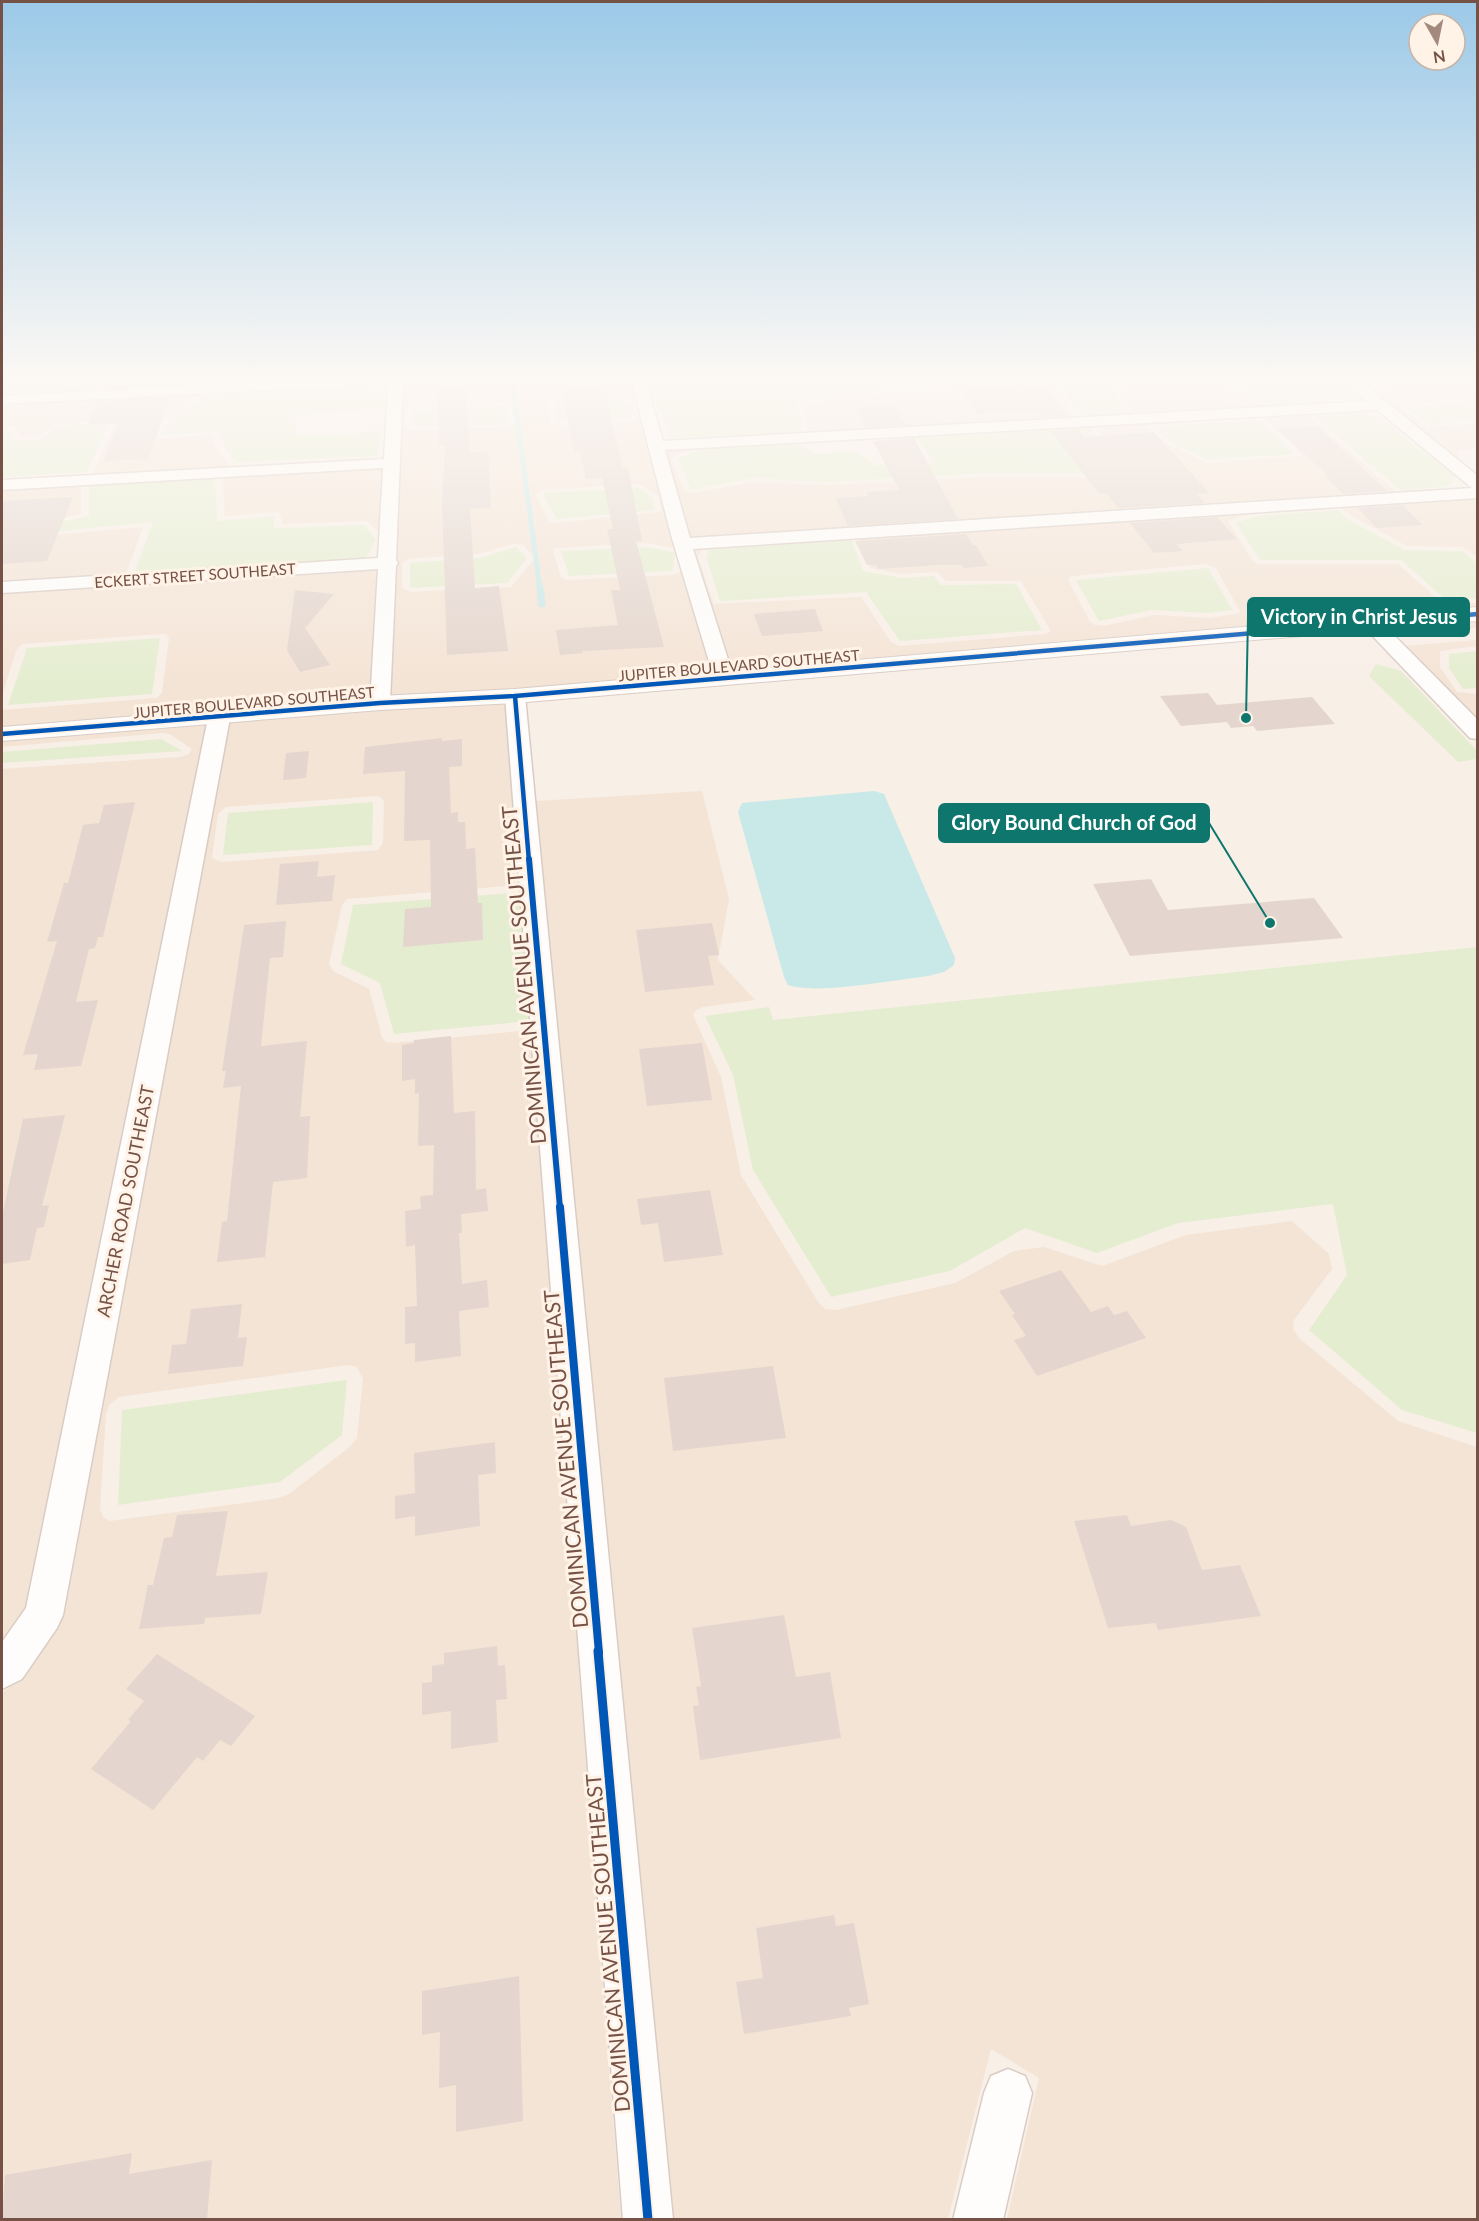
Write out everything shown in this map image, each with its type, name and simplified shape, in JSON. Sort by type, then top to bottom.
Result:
[{"type":"street","points":[[2,485],[120,479]]},
{"type":"street","points":[[380,703],[391,479]]},
{"type":"street","points":[[665,479],[724,678]]},
{"type":"street","points":[[683,544],[1478,493]]},
{"type":"street","name":"ECKERT STREET SOUTHEAST","points":[[2,588],[388,563]]},
{"type":"street","name":"JUPITER BOULEVARD SOUTHEAST","points":[[2,734],[380,703],[515,696],[1478,614]]},
{"type":"street","points":[[1371,623],[1478,734]]},
{"type":"street","name":"JUPITER BOULEVARD SOUTHEAST","points":[[724,678],[1102,664],[1478,634]]},
{"type":"street","name":"DOMINICAN AVENUE SOUTHEAST","points":[[515,696],[648,2220]]},
{"type":"street","name":"ARCHER ROAD SOUTHEAST","points":[[2,1670],[8,1666],[44,1615],[219,718]]},
{"type":"street","points":[[978,2220],[1008,2093]]},
{"type":"shaded area","points":[[222,479],[383,479],[380,533],[367,521],[282,524],[282,515],[277,512],[225,516]]},
{"type":"shaded area","points":[[400,479],[656,479],[674,548],[647,543],[553,550],[561,577],[567,580],[673,575],[679,573],[681,569],[711,673],[515,690],[391,696]],"holes":[[[639,484],[660,497],[661,512],[553,523],[549,521],[535,494],[542,490]],[[514,544],[523,545],[535,558],[511,587],[410,592],[402,588],[402,563],[407,559],[478,554]]]},
{"type":"shaded area","points":[[673,479],[679,479],[684,491],[690,493],[754,482],[828,485],[953,479],[1381,479],[1401,494],[691,539]]},
{"type":"shaded area","points":[[81,485],[81,514],[46,521],[39,536],[143,527],[127,571],[130,575],[2,583],[2,489]]},
{"type":"shaded area","points":[[1477,498],[1477,557],[1463,547],[1407,546],[1339,507]]},
{"type":"shaded area","points":[[1251,513],[1228,521],[1252,560],[1257,564],[1398,564],[1442,603],[1477,603],[1477,608],[732,671],[694,548],[704,547],[698,557],[714,604],[861,597],[891,642],[899,646],[1050,632],[1021,581],[946,581],[937,572],[902,574],[870,568],[858,537]],"holes":[[[1204,564],[1216,568],[1241,613],[1210,618],[1154,615],[1104,626],[1095,625],[1090,622],[1068,580],[1073,576]]]},
{"type":"shaded area","points":[[379,569],[369,698],[2,727],[2,710],[157,698],[162,693],[169,638],[166,634],[161,634],[22,644],[17,649],[2,695],[2,593]]},
{"type":"shaded area","points":[[1477,620],[1477,628],[1392,634],[1386,628]]},
{"type":"shaded area","points":[[1477,640],[1477,646],[1440,651],[1440,667],[1457,692],[1477,694],[1477,722],[1404,646]]},
{"type":"shaded area","points":[[505,703],[519,885],[347,899],[342,905],[329,964],[333,971],[369,989],[382,1037],[386,1042],[530,1030],[621,2219],[2,2220],[2,1693],[25,1675],[65,1612],[229,723],[379,710]],"holes":[[[377,796],[384,802],[383,843],[378,850],[222,862],[212,858],[218,814],[226,807]],[[348,1365],[357,1367],[363,1379],[357,1438],[351,1446],[289,1494],[279,1498],[110,1521],[103,1517],[100,1509],[106,1413],[110,1404],[119,1397]]]},
{"type":"shaded area","points":[[206,725],[24,1612],[2,1644],[2,769],[180,757],[189,754],[192,749],[170,734],[163,733],[2,747],[2,741]]},
{"type":"shaded area","points":[[702,791],[729,899],[718,960],[755,1000],[703,1007],[696,1010],[693,1015],[721,1077],[741,1175],[818,1302],[825,1309],[836,1310],[955,1283],[1014,1251],[1044,1247],[1102,1266],[1186,1235],[1292,1221],[1329,1254],[1332,1269],[1294,1320],[1293,1329],[1299,1338],[1398,1421],[1477,1447],[1477,2219],[1007,2219],[1039,2078],[991,2049],[948,2219],[674,2219],[536,801]]},
{"type":"green space","points":[[215,479],[217,521],[274,516],[274,528],[364,525],[376,540],[365,559],[135,571],[153,522],[40,533],[50,524],[89,516],[89,485]]},
{"type":"green space","points":[[686,479],[749,479],[691,490]]},
{"type":"green space","points":[[764,479],[885,479],[827,482]]},
{"type":"green space","points":[[1387,479],[1455,479],[1448,486],[1402,491]]},
{"type":"green space","points":[[638,488],[653,498],[654,510],[557,519],[543,493]]},
{"type":"green space","points":[[1338,510],[1349,520],[1405,550],[1463,551],[1477,564],[1477,598],[1446,600],[1401,560],[1260,560],[1236,523],[1257,516]]},
{"type":"green space","points":[[852,540],[863,571],[902,578],[934,576],[941,585],[1016,584],[1042,630],[900,641],[866,592],[720,601],[706,556],[710,550]]},
{"type":"green space","points":[[516,547],[527,558],[507,583],[410,588],[410,563],[480,558]]},
{"type":"green space","points":[[648,547],[676,553],[672,571],[569,576],[561,551]]},
{"type":"green space","points":[[1208,568],[1232,610],[1208,613],[1151,610],[1099,621],[1076,580]]},
{"type":"green space","points":[[160,638],[152,694],[8,705],[27,648]]},
{"type":"green space","points":[[1477,651],[1477,688],[1463,689],[1449,668],[1449,654]]},
{"type":"green space","points":[[1376,664],[1401,671],[1477,751],[1477,759],[1458,762],[1369,676]]},
{"type":"green space","points":[[161,739],[182,751],[2,763],[2,752]]},
{"type":"green space","points":[[373,802],[372,845],[223,855],[228,813]]},
{"type":"green space","points":[[525,892],[530,1021],[394,1034],[380,983],[341,964],[353,905]]},
{"type":"green space","points":[[1477,947],[1477,1433],[1402,1410],[1309,1330],[1347,1275],[1333,1204],[1178,1223],[1097,1253],[1025,1228],[950,1271],[831,1297],[753,1170],[733,1075],[705,1016],[769,1007],[773,1020]]},
{"type":"green space","points":[[347,1380],[342,1435],[280,1482],[118,1505],[122,1410]]},
{"type":"water","points":[[874,791],[884,794],[955,958],[954,965],[944,972],[928,976],[856,986],[801,988],[788,985],[738,812],[742,803]]},
{"type":"building","points":[[443,479],[489,479],[491,507],[470,509],[475,588],[499,586],[508,651],[447,655]]},
{"type":"building","points":[[602,479],[630,479],[642,541],[636,541],[664,647],[582,651],[583,653],[560,655],[556,630],[618,625],[611,590],[620,590],[607,529],[613,529]]},
{"type":"building","points":[[893,479],[936,479],[958,519],[848,526],[836,498],[868,496],[866,492],[899,490]]},
{"type":"building","points":[[1087,479],[1196,479],[1209,493],[1197,494],[1205,503],[1118,508],[1107,494],[1099,494]]},
{"type":"building","points":[[1328,479],[1374,479],[1387,491],[1343,494]]},
{"type":"building","points":[[73,497],[47,561],[2,564],[2,501]]},
{"type":"building","points":[[1402,505],[1423,525],[1377,528],[1358,508]]},
{"type":"building","points":[[1217,517],[1237,539],[1176,544],[1183,551],[1154,553],[1130,523]]},
{"type":"building","points":[[966,534],[973,545],[976,545],[988,566],[964,568],[962,565],[939,565],[878,569],[876,565],[867,565],[855,541]]},
{"type":"building","points":[[295,590],[334,594],[305,628],[330,665],[300,672],[287,650]]},
{"type":"building","points":[[815,609],[823,631],[762,636],[754,614]]},
{"type":"building","points":[[1208,693],[1217,705],[1312,697],[1335,724],[1257,731],[1253,726],[1231,728],[1227,722],[1181,726],[1160,696]]},
{"type":"building","points":[[442,738],[442,741],[462,739],[462,766],[449,767],[451,813],[458,812],[458,822],[465,822],[466,849],[475,848],[478,903],[482,903],[483,940],[403,947],[405,909],[431,907],[430,840],[404,841],[405,771],[363,774],[365,747]]},
{"type":"building","points":[[309,751],[306,778],[283,780],[286,753]]},
{"type":"building","points":[[135,802],[103,937],[98,937],[95,948],[89,949],[76,1002],[98,1000],[81,1066],[34,1070],[38,1054],[23,1055],[57,941],[47,942],[64,883],[68,883],[83,825],[99,823],[104,805]]},
{"type":"building","points":[[319,861],[317,877],[335,875],[332,901],[276,905],[280,864]]},
{"type":"building","points":[[1151,879],[1168,910],[1314,898],[1343,938],[1130,956],[1093,884]]},
{"type":"building","points":[[286,921],[283,957],[270,958],[261,1046],[307,1041],[300,1117],[310,1116],[307,1178],[273,1182],[265,1257],[217,1262],[222,1222],[227,1221],[241,1086],[223,1088],[226,1071],[222,1071],[244,925]]},
{"type":"building","points":[[712,923],[719,955],[708,956],[714,985],[645,992],[636,930]]},
{"type":"building","points":[[451,1036],[454,1113],[475,1111],[476,1190],[486,1188],[488,1211],[461,1214],[462,1233],[459,1233],[462,1284],[487,1280],[489,1307],[459,1311],[461,1356],[415,1362],[415,1343],[405,1344],[405,1307],[417,1306],[415,1245],[406,1247],[405,1211],[421,1209],[420,1196],[433,1195],[434,1145],[418,1146],[419,1093],[415,1094],[415,1079],[402,1081],[402,1045],[414,1043],[414,1040]]},
{"type":"building","points":[[702,1043],[712,1100],[647,1106],[639,1049]]},
{"type":"building","points":[[65,1115],[42,1206],[49,1205],[44,1227],[37,1228],[30,1260],[2,1264],[2,1217],[23,1119]]},
{"type":"building","points":[[710,1190],[723,1255],[664,1262],[658,1223],[641,1225],[637,1199]]},
{"type":"building","points":[[1061,1270],[1091,1312],[1108,1306],[1114,1315],[1127,1311],[1146,1338],[1037,1376],[1014,1340],[1026,1336],[1012,1315],[1015,1314],[999,1291]]},
{"type":"building","points":[[242,1304],[238,1338],[247,1337],[243,1366],[168,1374],[172,1345],[186,1344],[191,1309]]},
{"type":"building","points":[[773,1366],[786,1438],[673,1451],[664,1378]]},
{"type":"building","points":[[495,1442],[496,1473],[478,1475],[480,1526],[415,1536],[415,1516],[395,1519],[395,1496],[415,1493],[414,1453]]},
{"type":"building","points":[[228,1511],[216,1576],[268,1572],[261,1614],[205,1618],[204,1624],[139,1629],[148,1585],[153,1585],[164,1538],[172,1537],[177,1515]]},
{"type":"building","points":[[1127,1515],[1131,1526],[1171,1520],[1186,1527],[1202,1570],[1240,1565],[1261,1616],[1158,1630],[1156,1623],[1108,1628],[1074,1521]]},
{"type":"building","points":[[784,1615],[796,1677],[830,1672],[841,1738],[700,1760],[693,1706],[699,1705],[696,1687],[701,1686],[692,1628]]},
{"type":"building","points":[[497,1646],[498,1666],[505,1665],[507,1699],[496,1700],[498,1742],[451,1749],[451,1711],[422,1715],[422,1683],[432,1682],[432,1666],[444,1664],[444,1653]]},
{"type":"building","points":[[157,1654],[255,1716],[231,1746],[220,1740],[203,1761],[197,1757],[153,1810],[91,1769],[131,1721],[128,1720],[144,1701],[126,1689]]},
{"type":"building","points":[[834,1915],[836,1926],[854,1923],[869,2004],[849,2008],[851,2016],[744,2034],[736,1982],[763,1978],[756,1928]]},
{"type":"building","points":[[519,1976],[523,2121],[456,2132],[456,2085],[439,2088],[440,2032],[422,2035],[422,1991]]},
{"type":"building","points":[[132,2153],[129,2174],[212,2160],[207,2220],[2,2220],[5,2175]]},
{"type":"waterway","points":[[525,479],[540,589]]},
{"type":"waterway","points":[[540,587],[542,604]]},
{"type":"cycle path","points":[[2,734],[380,703],[515,696],[1478,614]]},
{"type":"cycle path","points":[[515,696],[648,2220]]},
{"type":"place","name":"Victory in Christ Jesus","points":[[1246,718]]},
{"type":"place","name":"Glory Bound Church of God","points":[[1270,923]]}]
